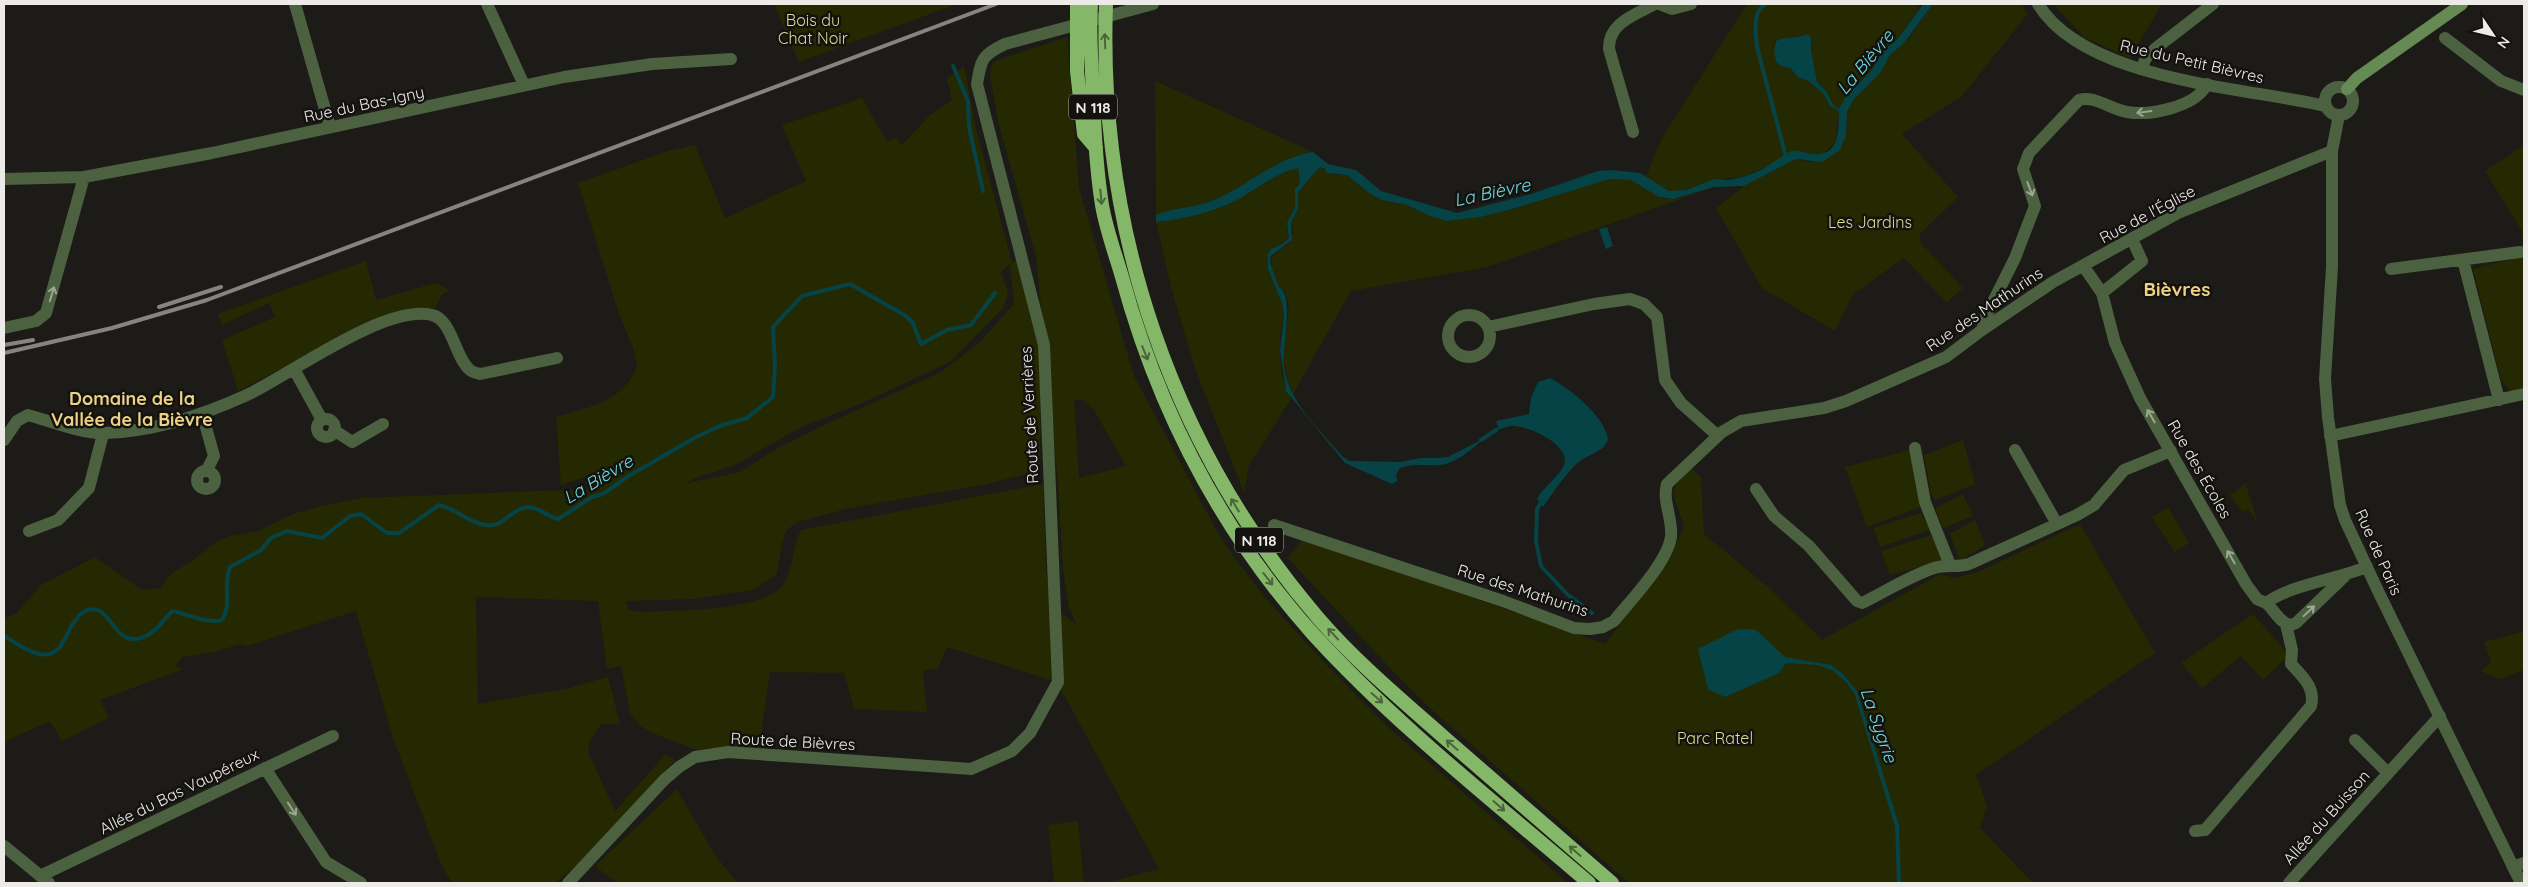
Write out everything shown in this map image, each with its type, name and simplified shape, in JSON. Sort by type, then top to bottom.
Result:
[{"type":"highway","points":[[1077,4],[1077,71],[1084,134],[1096,148]]},
{"type":"highway","name":"N 118","points":[[1091,4],[1096,148],[1102,207],[1139,338],[1165,402],[1194,464],[1241,542],[1284,599],[1360,683],[1589,883]]},
{"type":"highway","name":"N 118","points":[[1106,4],[1107,78],[1112,154],[1119,200],[1147,313],[1162,356],[1190,422],[1244,520],[1320,619],[1367,670],[1612,883]]},
{"type":"main road","points":[[2347,89],[2357,78],[2454,6]]},
{"type":"street","points":[[296,4],[330,128]]},
{"type":"street","points":[[487,4],[524,85]]},
{"type":"street","name":"Route de Verrières","points":[[1045,709],[1058,682],[1044,345],[977,84],[980,64],[987,52],[1005,44],[1153,4]]},
{"type":"street","points":[[1633,132],[1608,40],[1617,26],[1657,4],[1672,9],[1691,4]]},
{"type":"street","name":"Rue du Petit Bièvres","points":[[2038,4],[2054,24],[2082,44],[2114,60],[2141,69],[2207,84],[2299,99],[2325,106]]},
{"type":"street","points":[[2141,69],[2146,58],[2156,48],[2213,4]]},
{"type":"street","points":[[2445,38],[2501,81],[2524,90]]},
{"type":"street","name":"Rue du Bas-Igny","points":[[4,178],[84,177],[330,128],[564,76],[652,64],[730,59]]},
{"type":"street","points":[[1982,330],[1986,316],[2015,258],[2035,206],[2023,170],[2029,153],[2079,100],[2087,97],[2125,112],[2138,114],[2192,101],[2204,90],[2207,84]]},
{"type":"street","points":[[2337,86],[2347,89],[2352,96],[2352,105],[2347,112],[2339,115],[2331,113],[2325,106],[2327,92],[2337,86]]},
{"type":"street","name":"Rue du Petit Bièvres","points":[[2299,99],[2327,92]]},
{"type":"street","name":"Rue de Paris","points":[[2339,115],[2332,151],[2332,268],[2325,379],[2330,436],[2340,505],[2367,568],[2440,716],[2518,865],[2521,883]]},
{"type":"street","name":"Rue de l'Église","points":[[2084,267],[2178,213],[2332,151]]},
{"type":"street","points":[[4,328],[36,322],[46,312],[84,177]]},
{"type":"street","points":[[2084,267],[2102,293],[2142,261],[2132,239]]},
{"type":"street","points":[[2391,269],[2520,252]]},
{"type":"street","points":[[2463,260],[2499,400]]},
{"type":"street","name":"Rue des Mathurins","points":[[1274,525],[1502,601],[1574,628],[1590,629],[1603,627],[1614,621],[1654,570],[1671,539],[1671,518],[1664,493],[1667,484],[1718,436],[1741,421],[1824,408],[1846,401],[1946,358],[1982,330],[2053,282],[2084,267]]},
{"type":"street","name":"Rue des Écoles","points":[[2102,293],[2115,343],[2140,398],[2246,584],[2286,624]]},
{"type":"street","points":[[1488,327],[1630,299],[1644,304],[1657,317],[1665,380],[1681,403],[1718,436]]},
{"type":"street","points":[[4,440],[17,421],[28,415],[103,434],[146,430],[202,413],[247,395],[376,323],[413,315],[433,315],[444,323],[469,369],[480,374],[557,358]]},
{"type":"street","points":[[294,369],[322,420],[332,422],[334,430],[352,442],[383,424]]},
{"type":"street","points":[[2330,436],[2524,394]]},
{"type":"street","points":[[202,413],[214,456],[207,470]]},
{"type":"street","points":[[29,531],[58,520],[88,488],[103,434]]},
{"type":"street","points":[[1915,448],[1925,502],[1950,565]]},
{"type":"street","points":[[2015,450],[2057,524]]},
{"type":"street","points":[[1756,489],[1774,516],[1809,546],[1857,601],[1862,603],[1934,568],[1950,565],[1959,567],[1969,564],[2057,524],[2094,505],[2124,470],[2171,451]]},
{"type":"street","points":[[2262,601],[2302,587],[2344,577],[2367,568]]},
{"type":"street","points":[[2195,831],[2205,830],[2311,706],[2313,697],[2310,687],[2292,664],[2292,650],[2286,624],[2296,623],[2344,577]]},
{"type":"street","name":"Route de Bièvres","points":[[568,883],[664,780],[695,757],[728,752],[970,769],[1012,751],[1030,733],[1045,709]]},
{"type":"street","name":"Allée du Buisson","points":[[2289,883],[2440,716]]},
{"type":"street","name":"Allée du Bas Vaupéreux","points":[[44,880],[265,768],[333,736]]},
{"type":"street","name":"Allée du Buisson","points":[[2355,740],[2388,774]]},
{"type":"street","points":[[265,768],[326,862],[361,883]]},
{"type":"street","points":[[4,846],[44,880]]},
{"type":"green space","name":"Bois du Chat Noir","points":[[774,4],[957,4],[799,62]]},
{"type":"green space","points":[[1747,4],[1914,4],[1919,8],[1895,42],[1884,49],[1871,71],[1847,95],[1840,109],[1833,105],[1826,91],[1817,82],[1811,50],[1812,40],[1807,34],[1780,39],[1774,44],[1776,61],[1780,66],[1790,68],[1798,77],[1810,82],[1824,95],[1830,106],[1839,111],[1836,142],[1824,153],[1814,154],[1800,151],[1746,176],[1721,179],[1676,192],[1662,189],[1646,177],[1662,138]]},
{"type":"green space","name":"Les Jardins","points":[[1933,4],[2022,4],[2027,15],[1962,96],[1902,134],[1958,197],[1919,235],[1922,244],[1963,288],[1947,303],[1904,258],[1853,294],[1835,331],[1762,288],[1716,208],[1744,186],[1796,159],[1809,162],[1843,145],[1847,128],[1847,112],[1854,99],[1881,72],[1890,55],[1909,38]]},
{"type":"green space","points":[[2053,4],[2162,4],[2130,58],[2085,38]]},
{"type":"green space","points":[[1067,37],[1079,188],[1134,376],[1221,539],[1261,593],[1320,658],[1389,728],[1568,883],[1106,883],[1159,869],[1057,682],[947,647],[938,668],[923,671],[927,712],[854,709],[844,673],[770,672],[759,749],[731,746],[697,750],[652,733],[641,726],[630,713],[621,666],[607,669],[598,601],[476,597],[478,704],[569,688],[608,677],[620,724],[601,724],[590,740],[588,752],[615,811],[665,755],[675,760],[582,861],[555,883],[452,883],[441,864],[392,735],[356,611],[247,646],[240,644],[215,652],[182,657],[175,666],[184,669],[100,700],[109,718],[62,741],[50,721],[4,742],[4,618],[16,614],[41,585],[95,557],[142,590],[160,588],[172,573],[216,542],[230,536],[259,531],[293,514],[318,507],[362,498],[594,489],[591,475],[561,485],[556,417],[593,406],[614,395],[624,388],[637,366],[633,348],[619,314],[578,183],[668,151],[695,145],[725,218],[806,181],[782,125],[862,98],[887,142],[896,137],[902,145],[929,116],[952,100],[947,79],[964,66],[976,129],[1012,262],[1018,259],[1041,347],[1040,471],[982,485],[850,508],[797,522],[786,531],[777,574],[753,590],[693,599],[626,601],[628,610],[641,612],[716,608],[757,600],[772,594],[783,585],[789,573],[801,530],[1043,484],[1046,569],[1051,606],[1077,625],[1069,608],[1063,569],[1058,482],[1036,256],[999,125],[990,77],[992,64],[998,60]],"holes":[[[1010,264],[1014,304],[978,344],[941,372],[824,425],[778,448],[740,472],[688,483],[693,479],[735,465],[803,426],[860,404],[950,362],[1004,307],[1008,293],[1001,272]],[[1082,399],[1094,410],[1126,466],[1079,478],[1074,400]]]},
{"type":"green space","points":[[1155,81],[1313,152],[1299,155],[1273,166],[1212,201],[1169,210],[1156,215]]},
{"type":"green space","points":[[2524,145],[2524,256],[2522,231],[2485,171]]},
{"type":"green space","points":[[1298,167],[1300,183],[1295,189],[1295,207],[1287,223],[1289,238],[1284,243],[1271,249],[1268,264],[1283,308],[1280,361],[1285,385],[1291,399],[1249,465],[1244,493],[1196,371],[1172,291],[1156,222],[1189,217],[1221,207],[1241,198],[1275,177]]},
{"type":"green space","points":[[1320,167],[1335,175],[1347,175],[1369,193],[1382,200],[1407,205],[1430,216],[1447,221],[1481,217],[1516,208],[1610,179],[1631,180],[1664,199],[1680,198],[1709,189],[1487,267],[1351,291],[1293,394],[1286,374],[1283,353],[1288,317],[1287,299],[1284,291],[1278,286],[1272,261],[1276,253],[1289,244],[1293,233],[1291,222],[1298,209],[1298,192]]},
{"type":"green space","points":[[2524,256],[2524,388],[2511,392],[2501,380],[2473,269]]},
{"type":"green space","points":[[366,261],[376,300],[436,283],[449,290],[442,295],[435,308],[376,319],[238,391],[222,340],[275,317],[269,303],[222,325],[218,314]]},
{"type":"green space","points":[[1963,440],[1975,484],[1935,500],[1931,493],[1924,455]]},
{"type":"green space","points":[[1910,450],[1920,507],[1867,527],[1845,467]]},
{"type":"green space","name":"Parc Ratel","points":[[1691,468],[1701,477],[1704,534],[1768,587],[1822,640],[1940,574],[1954,578],[1980,571],[2080,524],[2155,653],[1976,775],[1987,806],[1980,828],[2033,883],[1629,883],[1432,710],[1390,668],[1288,558],[1303,539],[1605,644],[1669,560],[1684,526],[1673,494],[1677,482]]},
{"type":"green space","points":[[2251,480],[2246,485],[2258,524],[2248,509],[2242,512],[2230,495]]},
{"type":"green space","points":[[1963,494],[1973,516],[1943,528],[1935,508]]},
{"type":"green space","points":[[2168,507],[2189,543],[2175,552],[2152,517]]},
{"type":"green space","points":[[1921,513],[1930,530],[1880,547],[1874,528]]},
{"type":"green space","points":[[1975,520],[1985,545],[1960,561],[1950,534]]},
{"type":"green space","points":[[1932,535],[1943,560],[1890,575],[1881,551]]},
{"type":"green space","points":[[2253,614],[2289,655],[2263,680],[2241,656],[2202,688],[2181,663]]},
{"type":"green space","points":[[2524,631],[2524,670],[2499,679],[2481,671],[2491,662],[2484,642]]},
{"type":"green space","points":[[677,789],[713,852],[737,883],[617,883],[595,866]]},
{"type":"green space","points":[[1078,821],[1084,883],[1054,883],[1048,825]]},
{"type":"water","points":[[1923,4],[1933,4],[1904,43],[1890,55],[1881,72],[1854,99],[1847,112],[1846,136],[1840,150],[1822,162],[1796,159],[1744,186],[1714,187],[1673,199],[1659,197],[1631,180],[1610,179],[1516,208],[1481,217],[1447,221],[1430,216],[1407,205],[1382,200],[1369,193],[1347,175],[1327,173],[1325,169],[1320,167],[1298,192],[1298,209],[1291,222],[1292,240],[1271,256],[1270,262],[1278,286],[1286,300],[1287,323],[1284,367],[1292,393],[1316,427],[1343,457],[1350,461],[1401,462],[1420,458],[1448,457],[1485,438],[1447,464],[1400,468],[1396,475],[1397,481],[1392,484],[1345,463],[1286,391],[1280,350],[1284,314],[1282,303],[1268,269],[1268,254],[1271,249],[1284,243],[1289,238],[1287,223],[1295,207],[1295,189],[1300,183],[1298,168],[1275,177],[1241,198],[1221,207],[1189,217],[1156,222],[1156,215],[1169,210],[1212,201],[1273,166],[1299,155],[1313,152],[1328,164],[1356,170],[1381,191],[1457,213],[1531,194],[1598,171],[1612,170],[1640,173],[1669,191],[1686,190],[1715,179],[1729,180],[1746,176],[1761,170],[1791,151],[1812,154],[1830,150],[1834,146],[1838,133],[1839,111],[1830,106],[1824,95],[1810,82],[1798,77],[1790,68],[1780,66],[1776,61],[1774,51],[1776,41],[1807,34],[1811,37],[1811,50],[1817,82],[1826,91],[1833,105],[1839,109],[1847,95],[1871,71],[1884,49],[1895,42]]},
{"type":"water","points":[[1607,227],[1613,246],[1606,249],[1599,229]]},
{"type":"water","points":[[1550,378],[1567,388],[1594,413],[1606,431],[1608,440],[1603,448],[1584,458],[1571,470],[1560,482],[1543,507],[1537,499],[1564,465],[1565,458],[1561,450],[1546,437],[1526,428],[1510,426],[1492,431],[1498,427],[1496,421],[1529,414],[1531,398],[1538,382]]},
{"type":"water","points":[[1736,630],[1756,630],[1785,657],[1831,665],[1843,674],[1857,691],[1899,825],[1901,883],[1897,883],[1895,827],[1855,695],[1846,682],[1832,670],[1817,665],[1786,663],[1779,673],[1725,697],[1708,689],[1698,649]]},
{"type":"waterway","name":"La Bièvre","points":[[1765,4],[1756,18],[1757,47],[1786,157]]},
{"type":"waterway","points":[[953,66],[968,101],[969,127],[983,191]]},
{"type":"waterway","name":"La Bièvre","points":[[4,636],[24,648],[39,654],[46,654],[53,653],[59,648],[79,615],[85,611],[95,609],[102,612],[119,633],[127,638],[136,639],[151,633],[172,611],[203,620],[222,620],[227,607],[227,581],[230,567],[261,550],[271,538],[287,531],[322,538],[350,516],[361,514],[387,533],[399,533],[439,505],[473,522],[485,525],[501,522],[518,510],[528,507],[558,519],[592,497],[603,494],[627,477],[696,437],[720,426],[747,418],[773,397],[775,366],[773,327],[802,296],[850,284],[906,316],[913,323],[921,344],[947,330],[971,325],[995,293]]},
{"type":"waterway","name":"La Sygrie","points":[[1481,440],[1496,430]]},
{"type":"waterway","name":"La Sygrie","points":[[1542,501],[1537,509],[1536,541],[1541,566],[1567,594],[1592,613]]},
{"type":"railway","points":[[4,353],[112,328],[207,300],[996,4]]},
{"type":"railway","points":[[159,307],[221,287]]},
{"type":"railway","points":[[4,345],[33,340]]},
{"type":"district","name":"Bièvres","points":[[2177,289]]},
{"type":"district","name":"Domaine de la Vallée de la Bièvre","points":[[132,408]]}]
